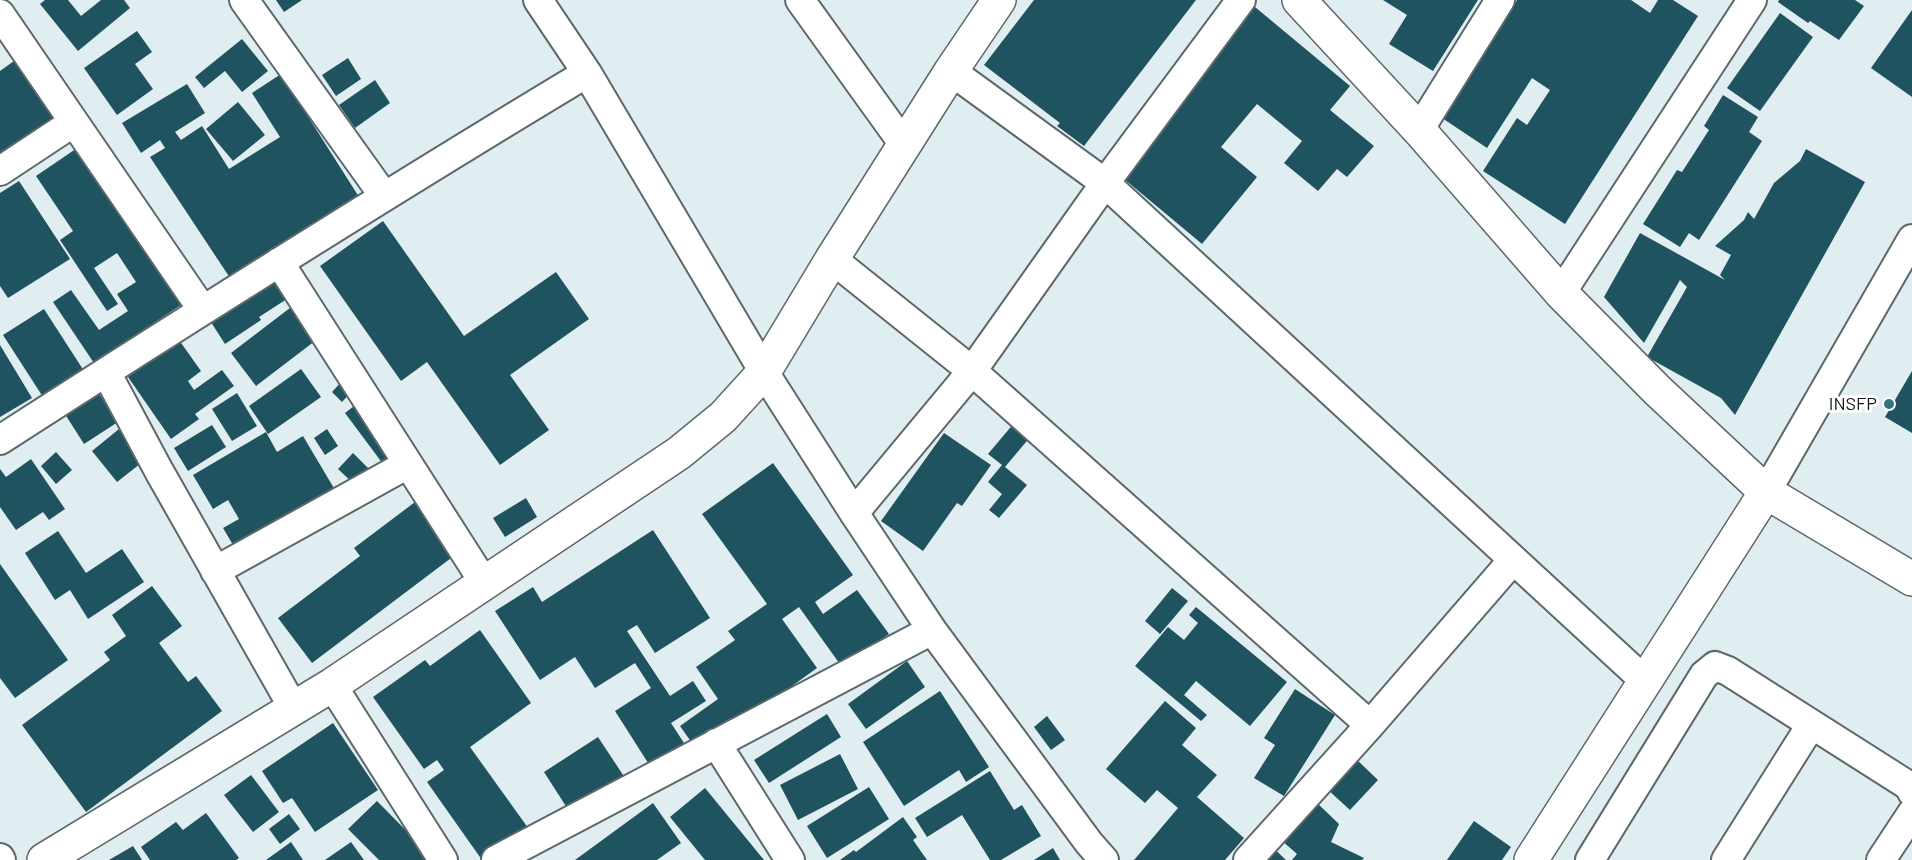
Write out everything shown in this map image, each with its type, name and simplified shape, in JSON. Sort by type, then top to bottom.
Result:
[{"type":"main road","points":[[43,860],[332,685],[679,453],[723,417],[764,372],[951,70],[999,0]]},
{"type":"main road","points":[[1299,0],[1419,130],[1561,293],[1657,390],[1766,492],[1912,579]]},
{"type":"main road","points":[[1532,860],[1766,492]]},
{"type":"street","points":[[244,0],[384,196]]},
{"type":"street","points":[[538,0],[587,73],[764,372],[854,513],[932,630],[1089,843],[1104,860]]},
{"type":"street","points":[[800,0],[904,146]]},
{"type":"street","points":[[854,513],[972,370],[1105,183],[1241,0]]},
{"type":"street","points":[[1419,130],[1500,0]]},
{"type":"street","points":[[1561,293],[1752,0]]},
{"type":"street","points":[[0,14],[202,309]]},
{"type":"street","points":[[951,70],[1105,183],[1645,681]]},
{"type":"street","points":[[0,440],[202,309],[587,73]]},
{"type":"street","points":[[0,171],[74,122]]},
{"type":"street","points":[[1766,492],[1912,238]]},
{"type":"street","points":[[832,259],[972,370],[1370,725]]},
{"type":"street","points":[[279,262],[485,584]]},
{"type":"street","points":[[106,372],[294,709]]},
{"type":"street","points":[[215,571],[408,464]]},
{"type":"street","points":[[1248,860],[1370,725],[1513,560]]},
{"type":"street","points":[[496,860],[932,630]]},
{"type":"street","points":[[1590,860],[1704,675],[1715,666],[1728,671],[1909,786],[1912,792]]},
{"type":"street","points":[[332,685],[443,860]]},
{"type":"street","points":[[1726,860],[1811,725]]},
{"type":"street","points":[[716,743],[789,860]]},
{"type":"street","points":[[1881,860],[1912,813]]},
{"type":"building","points":[[45,0],[68,0],[81,16],[101,0],[124,0],[130,8],[78,51],[40,4]]},
{"type":"building","points":[[276,0],[302,0],[284,12]]},
{"type":"building","points":[[1034,0],[1196,0],[1084,146],[1057,126],[1060,123],[984,65]]},
{"type":"building","points":[[1383,0],[1478,0],[1433,71],[1389,44],[1407,15]]},
{"type":"building","points":[[1517,0],[1631,0],[1650,13],[1658,0],[1673,0],[1698,16],[1565,224],[1483,171],[1517,118],[1527,125],[1550,90],[1532,78],[1487,148],[1442,118]]},
{"type":"building","points":[[1779,0],[1855,0],[1864,6],[1839,40],[1810,21],[1808,23],[1778,2]]},
{"type":"building","points":[[1249,2],[1350,86],[1330,110],[1374,146],[1347,177],[1337,169],[1318,191],[1284,163],[1302,141],[1257,104],[1221,147],[1257,177],[1202,244],[1111,168]]},
{"type":"building","points":[[1912,10],[1912,97],[1871,68]]},
{"type":"building","points":[[1780,13],[1813,37],[1760,111],[1727,88]]},
{"type":"building","points":[[137,31],[152,52],[135,64],[153,89],[117,115],[84,68]]},
{"type":"building","points":[[242,39],[268,71],[242,92],[225,71],[204,88],[195,77]]},
{"type":"building","points":[[348,58],[361,79],[336,96],[322,75]]},
{"type":"building","points":[[14,61],[29,83],[36,78],[62,114],[0,158],[0,71]]},
{"type":"building","points":[[281,74],[366,208],[238,290],[150,157],[165,148],[160,140],[141,153],[122,123],[187,84],[205,113],[175,132],[181,140],[202,126],[229,169],[280,137],[252,93]]},
{"type":"building","points":[[375,80],[390,103],[355,128],[339,105]]},
{"type":"building","points":[[1723,95],[1758,117],[1749,132],[1762,141],[1699,240],[1689,233],[1680,247],[1643,224],[1677,170],[1682,172],[1709,130],[1704,126]]},
{"type":"building","points":[[238,102],[265,135],[233,161],[206,129]]},
{"type":"building","points":[[83,144],[184,303],[137,334],[145,346],[102,375],[53,302],[71,290],[99,330],[128,311],[117,294],[136,282],[117,253],[94,268],[118,304],[107,311],[60,240],[73,231],[36,176]]},
{"type":"building","points":[[1806,149],[1865,182],[1735,415],[1721,398],[1647,357],[1687,287],[1680,280],[1644,343],[1604,297],[1640,233],[1725,280],[1720,275],[1731,255],[1715,246],[1744,220],[1748,212],[1754,219],[1774,183],[1800,161]]},
{"type":"building","points":[[19,181],[70,259],[8,298],[0,286],[0,193]]},
{"type":"building","points":[[383,221],[464,336],[556,272],[589,319],[510,375],[549,430],[500,465],[427,362],[401,381],[320,266]]},
{"type":"building","points":[[275,275],[290,297],[259,317],[261,320],[225,344],[209,319]]},
{"type":"building","points":[[303,298],[328,331],[256,386],[231,353]]},
{"type":"building","points":[[44,309],[84,371],[43,397],[3,335]]},
{"type":"building","points":[[179,340],[201,371],[188,381],[194,390],[222,370],[234,386],[195,414],[199,419],[171,439],[128,377]]},
{"type":"building","points":[[0,345],[32,398],[0,417]]},
{"type":"building","points":[[301,369],[321,397],[268,434],[249,406]]},
{"type":"building","points":[[1912,371],[1912,433],[1885,417]]},
{"type":"building","points":[[342,381],[353,390],[342,402],[332,392]]},
{"type":"building","points":[[96,389],[118,422],[84,444],[63,411]]},
{"type":"building","points":[[237,393],[257,426],[232,441],[212,409]]},
{"type":"building","points":[[363,399],[405,455],[386,468],[345,413]]},
{"type":"building","points":[[1015,422],[1031,436],[1005,467],[1027,485],[999,518],[989,510],[1002,494],[988,482],[1002,465],[988,454]]},
{"type":"building","points":[[212,425],[226,447],[188,471],[174,448]]},
{"type":"building","points":[[119,429],[145,460],[117,482],[92,451]]},
{"type":"building","points":[[327,429],[338,446],[325,455],[314,438]]},
{"type":"building","points":[[266,432],[277,452],[303,436],[338,495],[355,485],[338,469],[353,453],[370,470],[367,500],[248,570],[223,528],[239,519],[228,500],[213,509],[193,475]]},
{"type":"building","points":[[944,433],[991,465],[962,506],[957,503],[923,551],[881,521]]},
{"type":"building","points":[[56,452],[72,470],[56,484],[41,466]]},
{"type":"building","points":[[31,459],[65,509],[49,520],[43,512],[16,530],[0,507],[0,469],[6,477]]},
{"type":"building","points":[[773,463],[853,575],[815,602],[823,614],[857,590],[889,634],[842,667],[799,607],[782,619],[817,668],[699,753],[680,726],[718,699],[696,667],[735,640],[728,631],[767,604],[702,514]]},
{"type":"building","points":[[423,496],[463,549],[312,663],[278,618],[360,556],[354,548]]},
{"type":"building","points":[[526,498],[537,517],[505,537],[493,518]]},
{"type":"building","points":[[653,530],[710,618],[655,653],[637,625],[627,631],[670,696],[693,681],[706,701],[671,723],[684,743],[650,766],[615,711],[651,688],[635,663],[595,688],[575,657],[540,680],[495,611],[533,587],[542,602]]},
{"type":"building","points":[[58,531],[86,573],[122,549],[144,582],[88,619],[70,590],[55,600],[25,553]]},
{"type":"building","points":[[0,564],[68,660],[15,698],[0,678]]},
{"type":"building","points":[[152,586],[182,626],[159,643],[188,682],[196,676],[222,711],[86,812],[22,725],[110,660],[104,652],[126,636],[112,615]]},
{"type":"building","points":[[1172,588],[1188,601],[1160,634],[1145,621]]},
{"type":"building","points":[[1196,607],[1287,682],[1250,726],[1196,681],[1184,695],[1207,715],[1201,721],[1135,666],[1168,627],[1184,640],[1198,623],[1189,615]]},
{"type":"building","points":[[480,630],[531,703],[470,747],[531,832],[482,860],[427,782],[444,770],[437,760],[424,769],[373,697],[425,660],[430,666]]},
{"type":"building","points":[[907,661],[925,687],[866,729],[848,704]]},
{"type":"building","points":[[1295,689],[1335,715],[1284,796],[1254,778],[1275,745],[1264,738]]},
{"type":"building","points":[[940,691],[989,767],[966,782],[959,770],[904,806],[863,742]]},
{"type":"building","points":[[1165,701],[1196,728],[1182,745],[1217,775],[1197,797],[1244,838],[1225,860],[1134,860],[1178,808],[1157,790],[1145,803],[1106,769]]},
{"type":"building","points":[[827,714],[841,737],[769,783],[754,760]]},
{"type":"building","points":[[1047,716],[1065,740],[1051,750],[1034,727]]},
{"type":"building","points":[[333,723],[378,790],[315,832],[292,798],[283,803],[262,771]]},
{"type":"building","points":[[598,737],[625,778],[571,814],[544,772]]},
{"type":"building","points":[[840,754],[858,789],[798,820],[780,785]]},
{"type":"building","points":[[1354,757],[1378,780],[1350,810],[1326,788]]},
{"type":"building","points":[[990,771],[1014,810],[1022,805],[1041,836],[1001,860],[990,860],[962,815],[927,837],[915,818]]},
{"type":"building","points":[[251,775],[279,812],[253,832],[224,795]]},
{"type":"building","points":[[869,787],[889,819],[827,858],[807,826]]},
{"type":"building","points":[[705,788],[764,860],[705,860],[670,817]]},
{"type":"building","points":[[377,801],[435,860],[379,860],[348,829]]},
{"type":"building","points":[[1315,801],[1339,824],[1331,842],[1364,858],[1362,860],[1292,860],[1297,854],[1280,839]]},
{"type":"building","points":[[653,803],[681,843],[657,860],[575,860]]},
{"type":"building","points":[[206,813],[239,858],[236,860],[150,860],[141,847],[176,822],[183,830]]},
{"type":"building","points":[[289,814],[300,829],[280,844],[269,829]]},
{"type":"building","points":[[903,817],[917,837],[913,840],[927,860],[840,860],[854,850],[856,852]]},
{"type":"building","points":[[1474,821],[1511,847],[1502,860],[1447,860]]},
{"type":"building","points":[[291,842],[303,860],[266,860]]},
{"type":"building","points":[[351,842],[364,860],[325,860]]},
{"type":"building","points":[[1268,843],[1286,860],[1252,860]]},
{"type":"building","points":[[133,846],[142,860],[109,860]]},
{"type":"building","points":[[1053,848],[1060,860],[1034,860]]},
{"type":"place","name":"INSFP","points":[[1889,404]]}]
